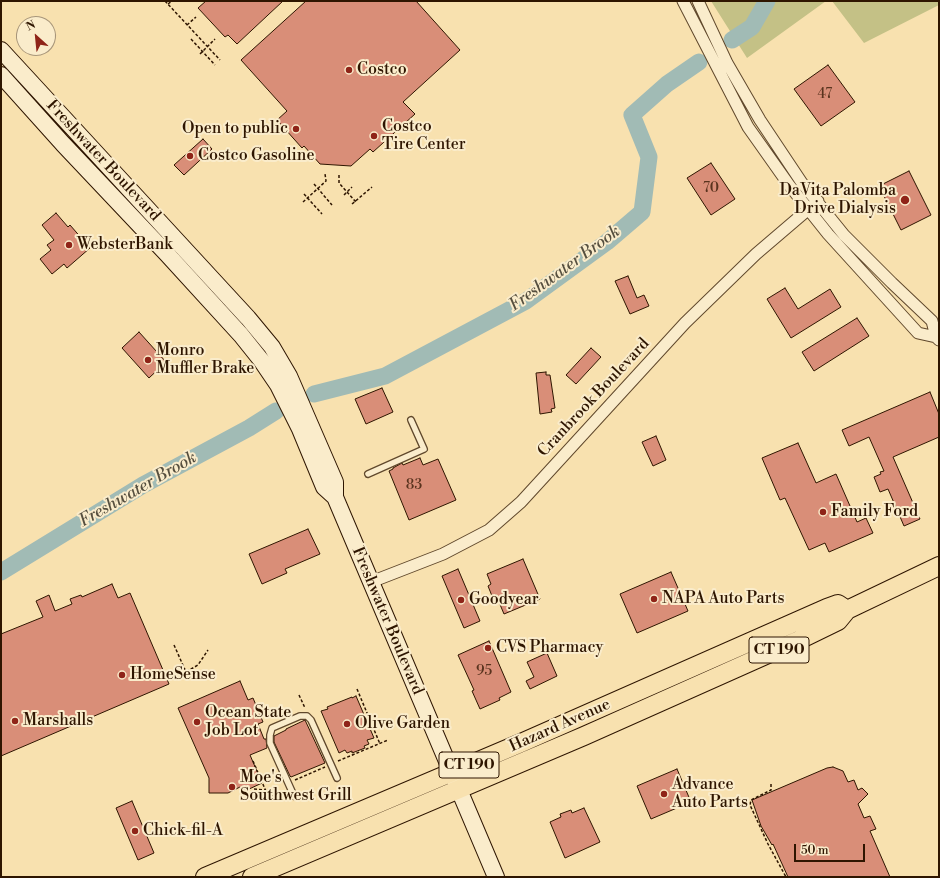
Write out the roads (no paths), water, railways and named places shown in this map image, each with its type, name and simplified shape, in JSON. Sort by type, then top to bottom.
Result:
[{"type":"main road","name":"Hazard Avenue","points":[[252,877],[459,790],[797,641],[838,621],[847,610],[939,566]]},
{"type":"main road","name":"Hazard Avenue","points":[[207,877],[594,712],[833,606],[838,604],[847,610]]},
{"type":"main road","points":[[706,682],[716,665],[732,650]]},
{"type":"street","points":[[683,1],[748,127],[789,185],[828,234],[918,333],[938,338]]},
{"type":"street","points":[[698,1],[727,62],[744,92],[760,120],[802,183],[844,235],[932,321],[938,338]]},
{"type":"street","name":"Freshwater Boulevard","points":[[1,50],[248,318],[272,347],[289,376],[335,482],[335,497],[496,877]]},
{"type":"street","name":"Freshwater Boulevard","points":[[1,75],[63,144],[241,335],[261,360],[278,385],[300,429],[324,487],[335,497]]},
{"type":"street","points":[[733,97],[744,92]]},
{"type":"street","name":"Cranbrook Boulevard","points":[[371,582],[443,554],[489,530],[521,502],[685,323],[756,254],[818,201]]},
{"type":"street","points":[[166,254],[179,243]]},
{"type":"lane","points":[[368,474],[424,449],[411,420]]},
{"type":"lane","points":[[294,796],[270,743],[270,735],[272,728],[300,716],[307,716],[311,720],[337,778]]},
{"type":"waterway","name":"Freshwater Brook","points":[[732,40],[752,27],[767,1]]},
{"type":"waterway","name":"Freshwater Brook","points":[[314,394],[385,376],[526,301],[607,242],[642,212],[649,157],[632,115],[667,84],[699,62]]},
{"type":"waterway","name":"Freshwater Brook","points":[[1,572],[143,485],[249,428],[276,411]]},
{"type":"place","name":"Costco","points":[[349,70]]},
{"type":"place","name":"Open to public","points":[[296,129]]},
{"type":"place","name":"Costco Tire Center","points":[[374,136]]},
{"type":"place","name":"Costco Gasoline","points":[[190,156]]},
{"type":"place","name":"DaVita Palomba Drive Dialysis","points":[[905,200]]},
{"type":"place","name":"WebsterBank","points":[[69,245]]},
{"type":"place","name":"Monro Muffler Brake","points":[[148,360]]},
{"type":"place","name":"Family Ford","points":[[823,512]]},
{"type":"place","name":"NAPA Auto Parts","points":[[654,599]]},
{"type":"place","name":"Goodyear","points":[[461,600]]},
{"type":"place","name":"CVS Pharmacy","points":[[488,648]]},
{"type":"place","name":"HomeSense","points":[[122,675]]},
{"type":"place","name":"Marshalls","points":[[15,721]]},
{"type":"place","name":"Ocean State Job Lot","points":[[197,722]]},
{"type":"place","name":"Olive Garden","points":[[347,724]]},
{"type":"place","name":"Moe's Southwest Grill","points":[[232,787]]},
{"type":"place","name":"Advance Auto Parts","points":[[664,794]]},
{"type":"place","name":"Chick-fil-A","points":[[135,831]]}]
